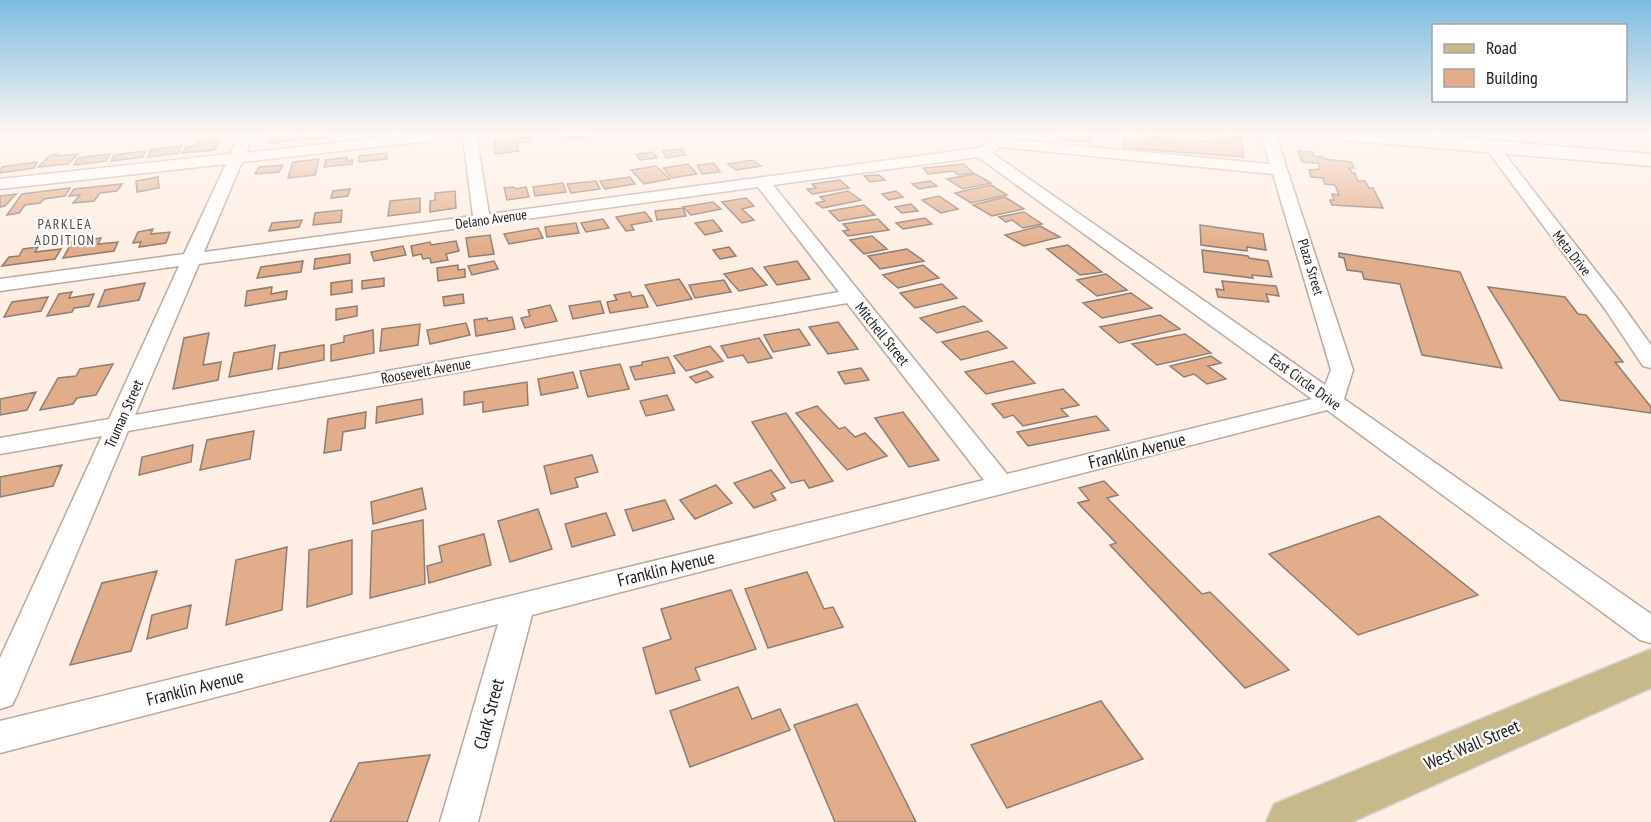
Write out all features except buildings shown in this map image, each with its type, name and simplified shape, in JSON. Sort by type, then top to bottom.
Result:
[{"type":"main road","name":"West Wall Street","points":[[1293,822],[1651,668]]},
{"type":"street","points":[[0,184],[115,171]]},
{"type":"street","name":"Truman Street","points":[[0,695],[230,171]]},
{"type":"street","points":[[474,171],[482,220]]},
{"type":"street","name":"Delano Avenue","points":[[0,285],[762,182],[825,171]]},
{"type":"street","name":"East Circle Drive","points":[[1031,171],[1332,401],[1651,631]]},
{"type":"street","name":"Plaza Street","points":[[1281,171],[1342,370],[1332,401]]},
{"type":"street","name":"Meta Drive","points":[[1511,171],[1613,306],[1651,361]]},
{"type":"street","name":"Mitchell Street","points":[[762,182],[1002,485]]},
{"type":"street","name":"Roosevelt Avenue","points":[[0,446],[852,296]]},
{"type":"street","name":"Franklin Avenue","points":[[0,737],[1332,401]]},
{"type":"street","name":"Clark Street","points":[[459,822],[519,606]]},
{"type":"district","name":"PARKLEA ADDITION","points":[[65,232]]}]
